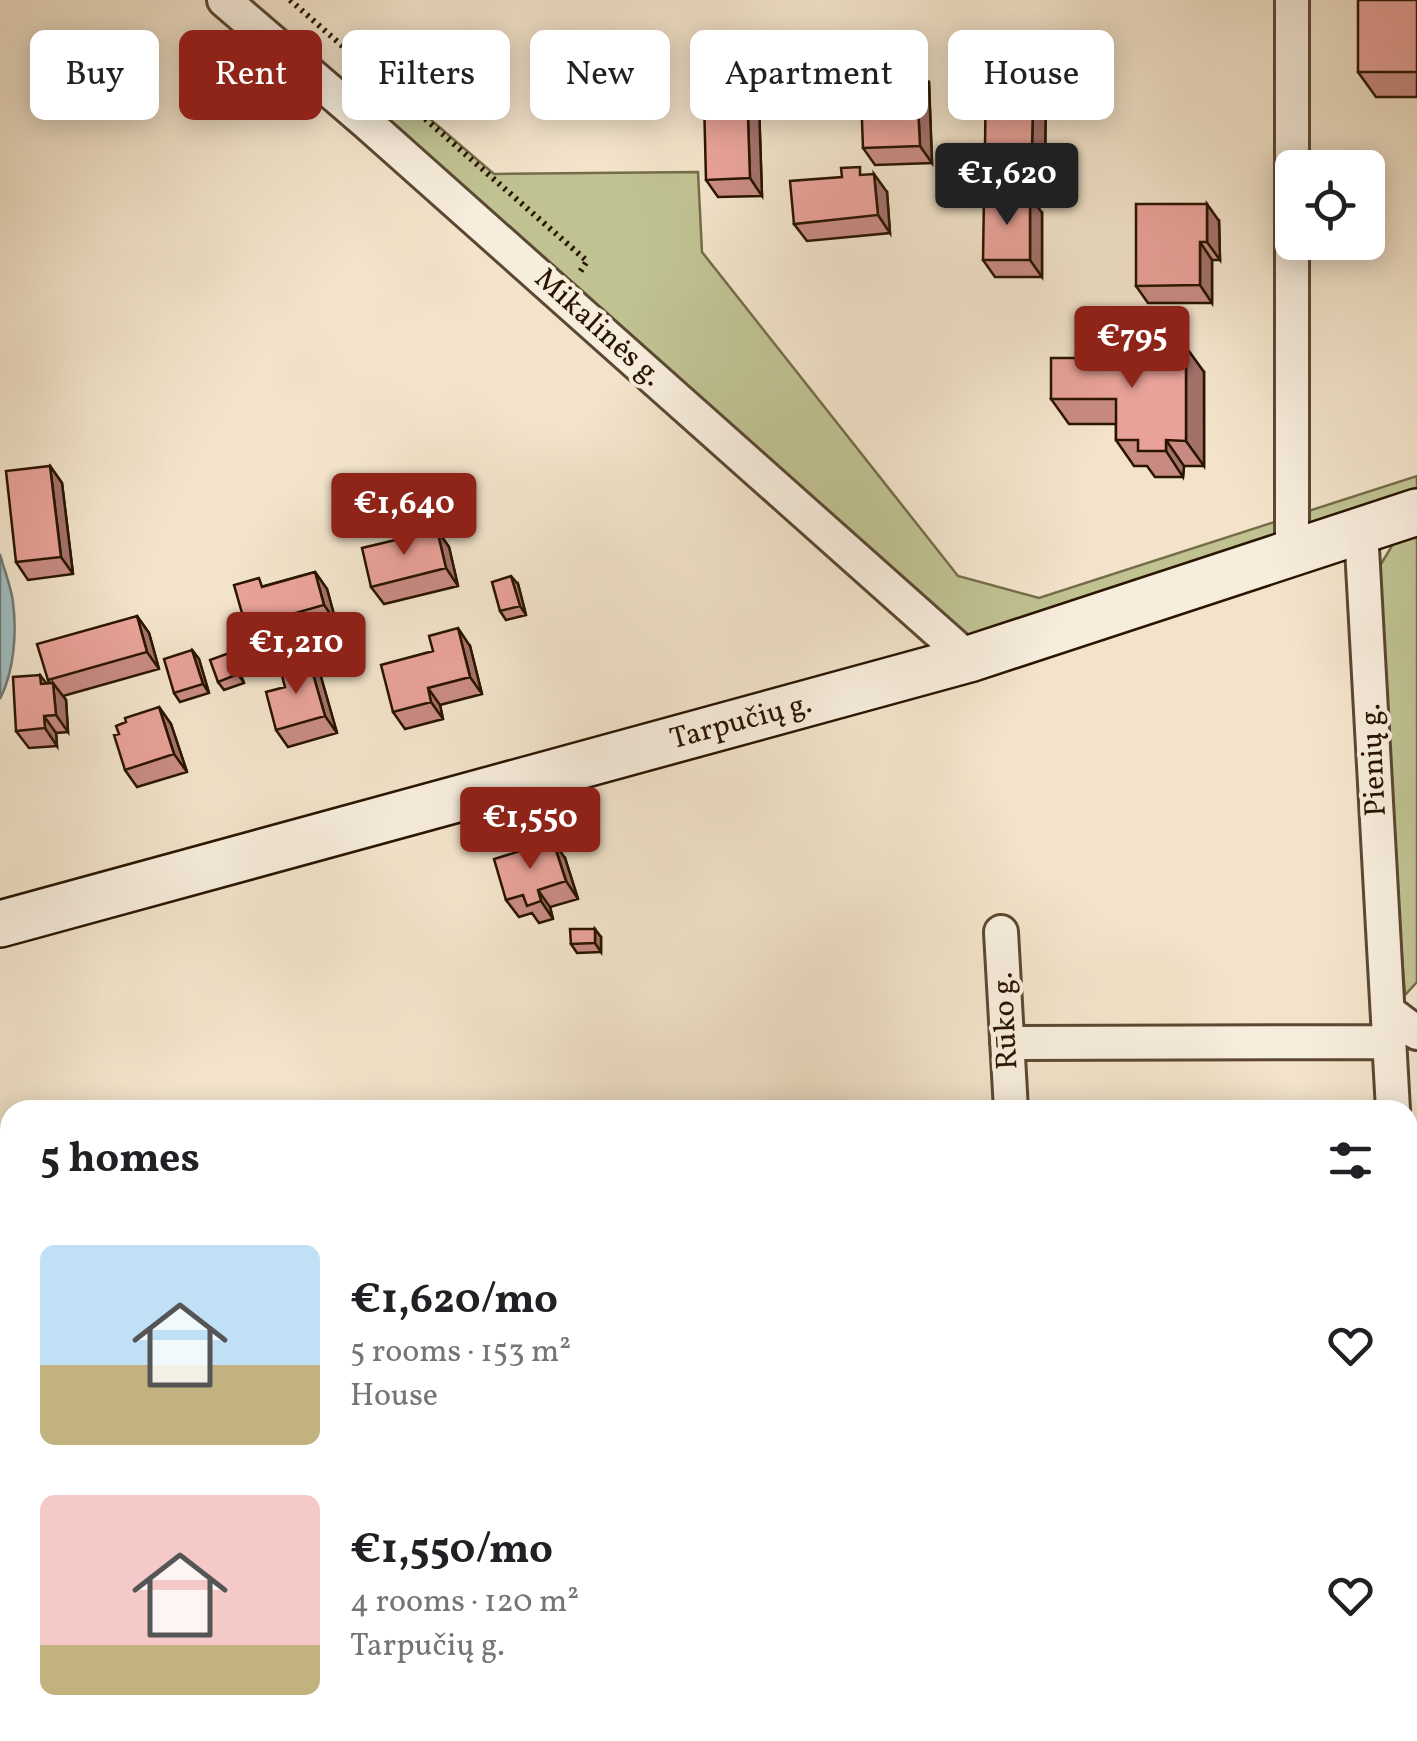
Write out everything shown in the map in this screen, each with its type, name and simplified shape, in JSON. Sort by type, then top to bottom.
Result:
[{"type":"main road","name":"Tarpučių g.","points":[[0,924],[969,659],[1417,512]]},
{"type":"street","name":"Mikalinės g.","points":[[224,0],[368,123],[969,659]]},
{"type":"street","points":[[1292,0],[1292,553]]},
{"type":"street","name":"Pienių g.","points":[[1361,530],[1398,1029],[1394,1100]]},
{"type":"street","name":"Rūko g.","points":[[1001,932],[1010,1100]]},
{"type":"street","points":[[1007,1043],[1398,1029]]},
{"type":"path","points":[[290,0],[587,261],[562,296]]},
{"type":"green space","points":[[431,120],[494,174],[698,172],[702,252],[958,576],[1039,598],[1417,476],[1417,512],[969,659],[367,123]]},
{"type":"green space","points":[[1417,536],[1417,982],[1405,995],[1372,579],[1393,544]]},
{"type":"water","points":[[0,554],[12,596],[15,627],[11,664],[0,699]]},
{"type":"building","points":[[1358,0],[1417,0],[1417,72],[1358,72]]},
{"type":"building","points":[[705,120],[748,120],[750,178],[706,180]]},
{"type":"building","points":[[862,120],[919,120],[920,146],[863,148]]},
{"type":"building","points":[[985,120],[1033,120],[1032,148],[985,148]]},
{"type":"building","points":[[860,167],[860,175],[874,174],[878,215],[794,224],[790,181],[842,177],[841,168]]},
{"type":"building","points":[[984,195],[1030,195],[1030,260],[983,260]]},
{"type":"building","points":[[1136,204],[1207,204],[1207,242],[1200,242],[1200,285],[1136,286]]},
{"type":"building","points":[[1125,347],[1186,347],[1186,441],[1166,440],[1166,451],[1138,451],[1138,440],[1116,440],[1116,399],[1051,399],[1051,358],[1125,358]]},
{"type":"building","points":[[50,466],[61,557],[16,562],[6,471]]},
{"type":"building","points":[[437,530],[446,568],[371,587],[362,548]]},
{"type":"building","points":[[315,572],[324,605],[246,627],[234,585],[259,578],[262,587]]},
{"type":"building","points":[[511,576],[520,606],[500,611],[492,582]]},
{"type":"building","points":[[137,616],[147,652],[48,680],[37,644]]},
{"type":"building","points":[[458,628],[470,677],[428,688],[431,702],[393,712],[381,665],[433,651],[429,636]]},
{"type":"building","points":[[192,650],[203,684],[174,693],[164,659]]},
{"type":"building","points":[[229,653],[238,674],[218,682],[210,660]]},
{"type":"building","points":[[309,660],[325,716],[276,730],[266,692],[285,687],[280,668]]},
{"type":"building","points":[[40,675],[41,684],[53,683],[56,715],[44,716],[45,728],[16,731],[13,677]]},
{"type":"building","points":[[159,707],[174,754],[125,770],[114,735],[119,734],[116,726],[126,722],[125,718]]},
{"type":"building","points":[[553,841],[566,881],[538,890],[541,901],[527,906],[523,895],[506,900],[494,859]]},
{"type":"building","points":[[570,929],[595,929],[595,943],[571,944]]}]
